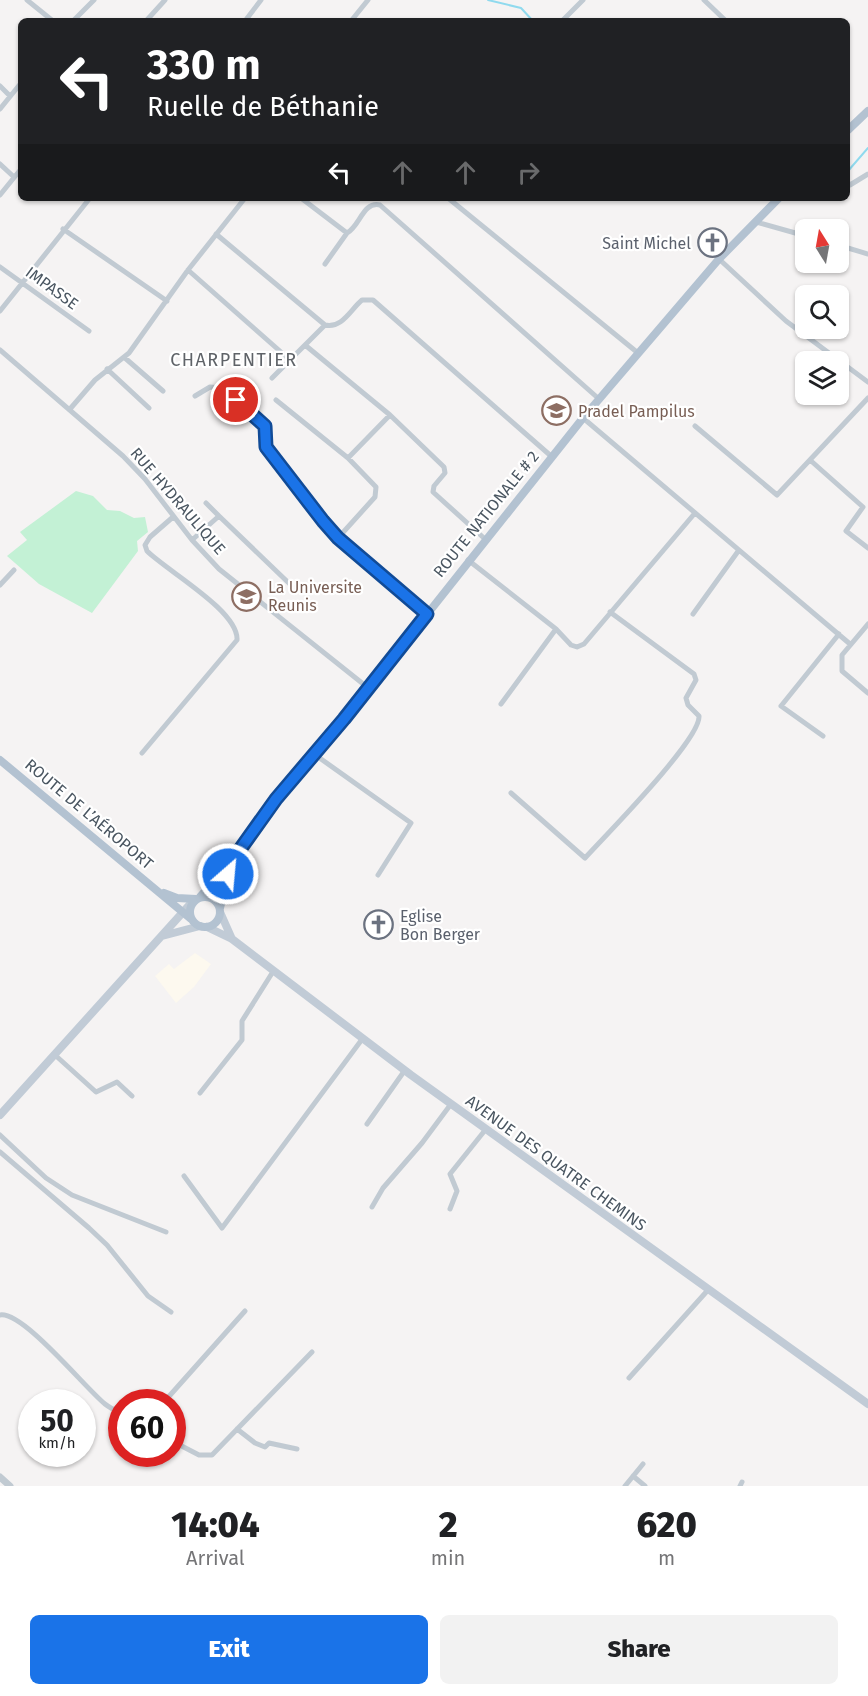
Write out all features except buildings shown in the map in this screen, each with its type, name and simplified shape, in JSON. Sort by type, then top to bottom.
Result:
[{"type":"main road","points":[[850,128],[868,111]]},
{"type":"main road","name":"ROUTE NATIONALE # 2","points":[[196,899],[231,862],[276,799],[427,614],[551,456],[719,259],[776,201]]},
{"type":"main road","name":"ROUTE DE L’AÉROPORT","points":[[0,760],[191,919]]},
{"type":"main road","name":"ROUTE NATIONALE # 2","points":[[220,910],[231,862]]},
{"type":"main road","name":"ROUTE DE L’AÉROPORT","points":[[158,891],[177,898],[196,899]]},
{"type":"main road","points":[[196,899],[190,910],[191,919],[203,927]]},
{"type":"main road","points":[[0,1114],[55,1054],[161,936],[183,912],[196,899],[214,899],[220,910],[217,921],[203,927],[161,936]]},
{"type":"main road","name":"AVENUE DES QUATRE CHEMINS","points":[[220,910],[232,939]]},
{"type":"main road","name":"AVENUE DES QUATRE CHEMINS","points":[[203,927],[232,939],[451,1104],[868,1404]]},
{"type":"street","points":[[27,0],[49,18]]},
{"type":"street","points":[[76,18],[94,0]]},
{"type":"street","points":[[149,18],[165,0]]},
{"type":"street","points":[[247,18],[261,0]]},
{"type":"street","points":[[353,18],[368,0]]},
{"type":"street","points":[[565,18],[583,0]]},
{"type":"street","points":[[704,0],[723,18]]},
{"type":"street","points":[[709,5],[714,0]]},
{"type":"street","points":[[0,86],[10,96]]},
{"type":"street","points":[[0,109],[18,87]]},
{"type":"street","points":[[0,164],[14,177]]},
{"type":"street","points":[[0,195],[18,173]]},
{"type":"street","points":[[850,185],[868,174]]},
{"type":"street","points":[[0,311],[87,201]]},
{"type":"street","points":[[70,408],[107,369],[125,358],[188,270],[243,201]]},
{"type":"street","points":[[305,201],[347,233]]},
{"type":"street","points":[[452,201],[638,352]]},
{"type":"street","points":[[325,264],[347,233],[353,230],[368,207],[373,204],[380,205],[599,399]]},
{"type":"street","points":[[756,222],[795,233]]},
{"type":"street","points":[[63,229],[167,300]]},
{"type":"street","points":[[216,234],[326,325],[341,322],[362,300],[374,300],[551,456]]},
{"type":"street","points":[[849,248],[868,254]]},
{"type":"street","points":[[719,259],[786,321],[868,381]]},
{"type":"street","name":"IMPASSE","points":[[0,267],[89,331]]},
{"type":"street","points":[[188,270],[290,360]]},
{"type":"street","points":[[272,378],[326,325]]},
{"type":"street","points":[[305,345],[390,415],[444,467],[445,473],[433,489],[435,495],[485,539]]},
{"type":"street","name":"RUE HYDRAULIQUE","points":[[0,350],[70,408],[145,479],[173,518],[219,569],[367,687]]},
{"type":"street","points":[[125,358],[163,391]]},
{"type":"street","points":[[107,369],[149,408]]},
{"type":"street","points":[[195,396],[210,387],[222,387],[265,426],[266,447],[338,538],[427,614]]},
{"type":"street","points":[[695,426],[777,495],[868,398]]},
{"type":"street","points":[[276,400],[348,458],[374,484],[377,494],[338,538]]},
{"type":"street","points":[[348,458],[390,415]]},
{"type":"street","points":[[583,418],[850,644]]},
{"type":"street","points":[[810,460],[863,507],[846,531],[868,548]]},
{"type":"street","points":[[206,503],[295,589]]},
{"type":"street","points":[[468,560],[556,629],[571,645],[581,646],[694,513]]},
{"type":"street","points":[[192,540],[219,516]]},
{"type":"street","points":[[142,753],[237,640],[236,628],[212,603],[147,551],[145,545],[150,537],[173,518]]},
{"type":"street","points":[[693,614],[739,550]]},
{"type":"street","points":[[0,585],[14,570]]},
{"type":"street","points":[[511,793],[585,858],[672,762],[698,726],[699,716],[688,705],[686,698],[695,683],[694,674],[610,612]]},
{"type":"street","points":[[868,624],[842,655],[842,671],[868,693]]},
{"type":"street","points":[[501,704],[556,629]]},
{"type":"street","points":[[823,736],[781,706],[839,634]]},
{"type":"street","points":[[314,754],[411,823],[378,875]]},
{"type":"street","points":[[200,1093],[242,1040],[242,1021],[274,970]]},
{"type":"street","points":[[184,1176],[222,1228],[363,1038]]},
{"type":"street","points":[[55,1054],[96,1092],[117,1082],[132,1096]]},
{"type":"street","points":[[367,1124],[405,1070]]},
{"type":"street","points":[[372,1207],[383,1188],[422,1143],[451,1104]]},
{"type":"street","points":[[450,1209],[457,1193],[450,1174],[486,1129]]},
{"type":"street","points":[[0,1135],[46,1178],[72,1196],[166,1232]]},
{"type":"street","points":[[0,1152],[95,1234],[148,1296],[171,1312]]},
{"type":"street","points":[[629,1378],[708,1290]]},
{"type":"street","points":[[176,1389],[245,1311]]},
{"type":"street","points":[[0,1315],[11,1316],[41,1340],[108,1407]]},
{"type":"street","points":[[186,1448],[206,1457],[212,1455],[312,1352]]},
{"type":"street","points":[[237,1429],[255,1443],[265,1447],[269,1443],[297,1449]]},
{"type":"street","points":[[625,1486],[643,1464]]},
{"type":"street","points":[[633,1476],[645,1486]]},
{"type":"street","points":[[0,1477],[10,1486]]},
{"type":"shaded area","points":[[195,953],[211,964],[194,987],[176,1003],[155,976],[169,964],[174,969]]},
{"type":"green space","points":[[76,491],[93,496],[107,510],[120,511],[134,518],[145,517],[148,532],[137,541],[138,551],[92,613],[39,584],[7,556],[27,540],[20,532]]},
{"type":"waterway","points":[[488,0],[521,8],[530,18]]},
{"type":"waterway","points":[[850,169],[868,148]]},
{"type":"place","name":"Saint Michel","points":[[712,243]]},
{"type":"place","name":"Pradel Pampilus","points":[[557,411]]},
{"type":"place","name":"La Universite Reunis","points":[[247,596]]},
{"type":"place","name":"Eglise Bon Berger","points":[[379,925]]},
{"type":"district","name":"CHARPENTIER","points":[[234,360]]},
{"type":"route","points":[[228,874],[231,862],[276,799],[344,719],[367,687],[427,614],[338,538],[266,447],[265,426],[236,400]]}]
